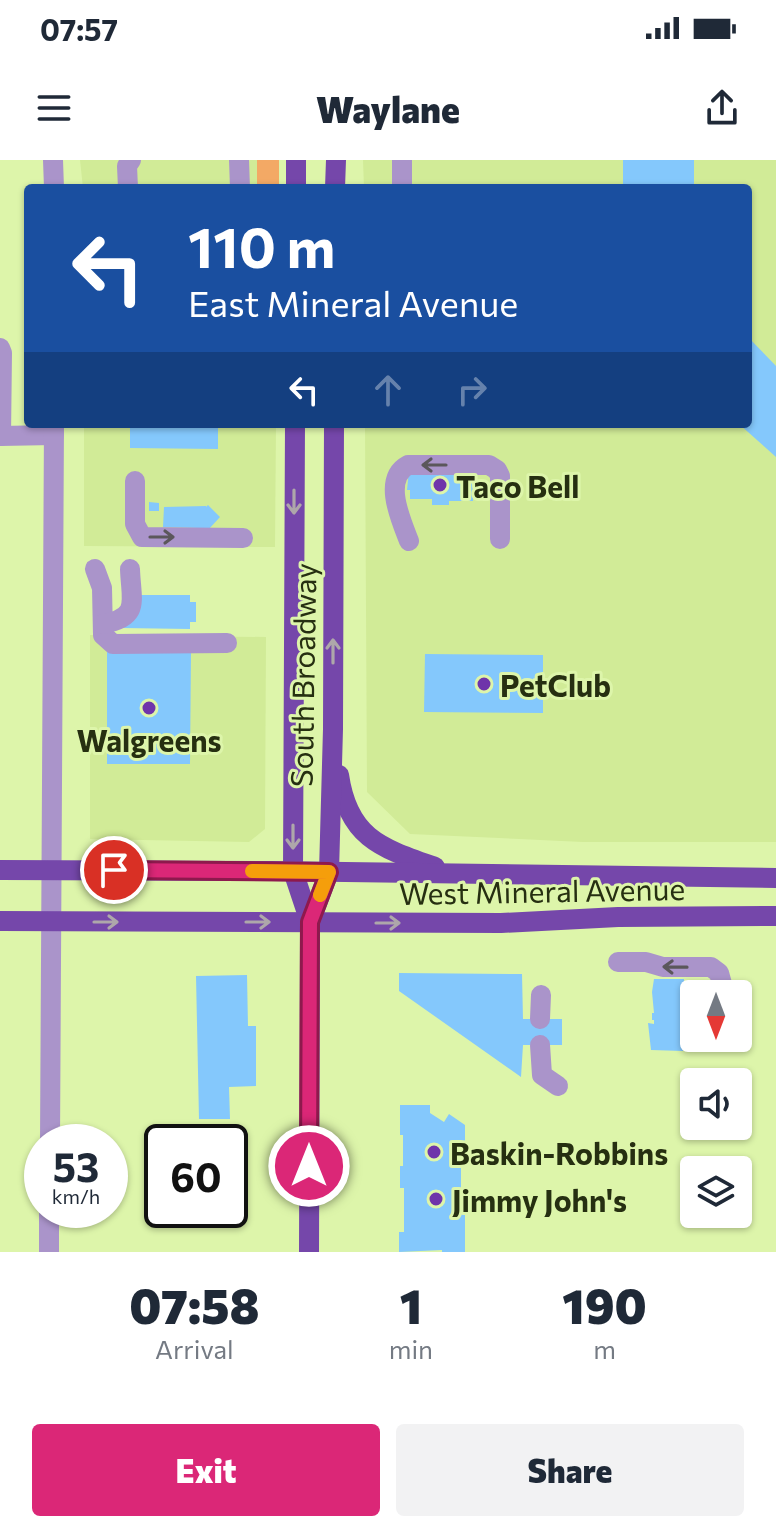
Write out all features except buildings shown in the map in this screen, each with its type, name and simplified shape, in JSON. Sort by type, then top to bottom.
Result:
[{"type":"main road","points":[[296,160],[296,184]]},
{"type":"main road","points":[[335,184],[336,160]]},
{"type":"main road","name":"South Broadway","points":[[295,428],[293,871],[310,922],[309,1252]]},
{"type":"main road","name":"South Broadway","points":[[310,922],[329,872],[334,428]]},
{"type":"main road","points":[[333,729],[343,796],[359,827],[384,848],[454,874]]},
{"type":"main road","name":"West Mineral Avenue","points":[[0,870],[776,878]]},
{"type":"main road","name":"West Mineral Avenue","points":[[0,921],[501,923],[618,917],[776,916]]},
{"type":"street","points":[[53,160],[54,184]]},
{"type":"street","points":[[114,184],[115,160]]},
{"type":"street","points":[[128,184],[127,166],[131,160]]},
{"type":"street","points":[[239,160],[240,184]]},
{"type":"street","points":[[402,160],[402,184]]},
{"type":"street","points":[[0,348],[0,436],[54,430],[50,1124]]},
{"type":"street","points":[[409,541],[396,506],[397,478],[401,469],[408,465],[489,465],[497,470],[500,476],[500,539]]},
{"type":"street","points":[[135,481],[135,524],[142,537],[243,538]]},
{"type":"street","points":[[95,569],[102,588],[103,635],[113,644],[227,643]]},
{"type":"street","points":[[103,624],[128,616],[131,609],[130,569]]},
{"type":"street","points":[[618,962],[646,962],[663,967],[711,967],[719,973],[721,980]]},
{"type":"street","points":[[540,1019],[541,995]]},
{"type":"street","points":[[540,1045],[542,1075],[558,1086]]},
{"type":"street","points":[[49,1228],[49,1252]]},
{"type":"shaded area","points":[[80,160],[277,160],[277,184],[83,184]]},
{"type":"shaded area","points":[[257,160],[279,160],[279,184],[257,184]]},
{"type":"shaded area","points":[[363,160],[776,160],[776,842],[583,842],[410,834],[367,792],[365,428],[752,428],[752,184],[364,184]]},
{"type":"shaded area","points":[[84,428],[276,428],[275,547],[84,546]]},
{"type":"shaded area","points":[[90,635],[266,637],[265,829],[249,842],[90,839]]},
{"type":"slow traffic","points":[[252,871],[329,872],[320,895]]},
{"type":"place","name":"Taco Bell","points":[[440,485]]},
{"type":"place","name":"PetClub","points":[[484,684]]},
{"type":"place","name":"Walgreens","points":[[149,708]]},
{"type":"place","name":"Baskin-Robbins","points":[[434,1152]]},
{"type":"place","name":"Jimmy John's","points":[[436,1199]]},
{"type":"route","points":[[114,870],[329,872],[310,922],[309,1166]]}]
